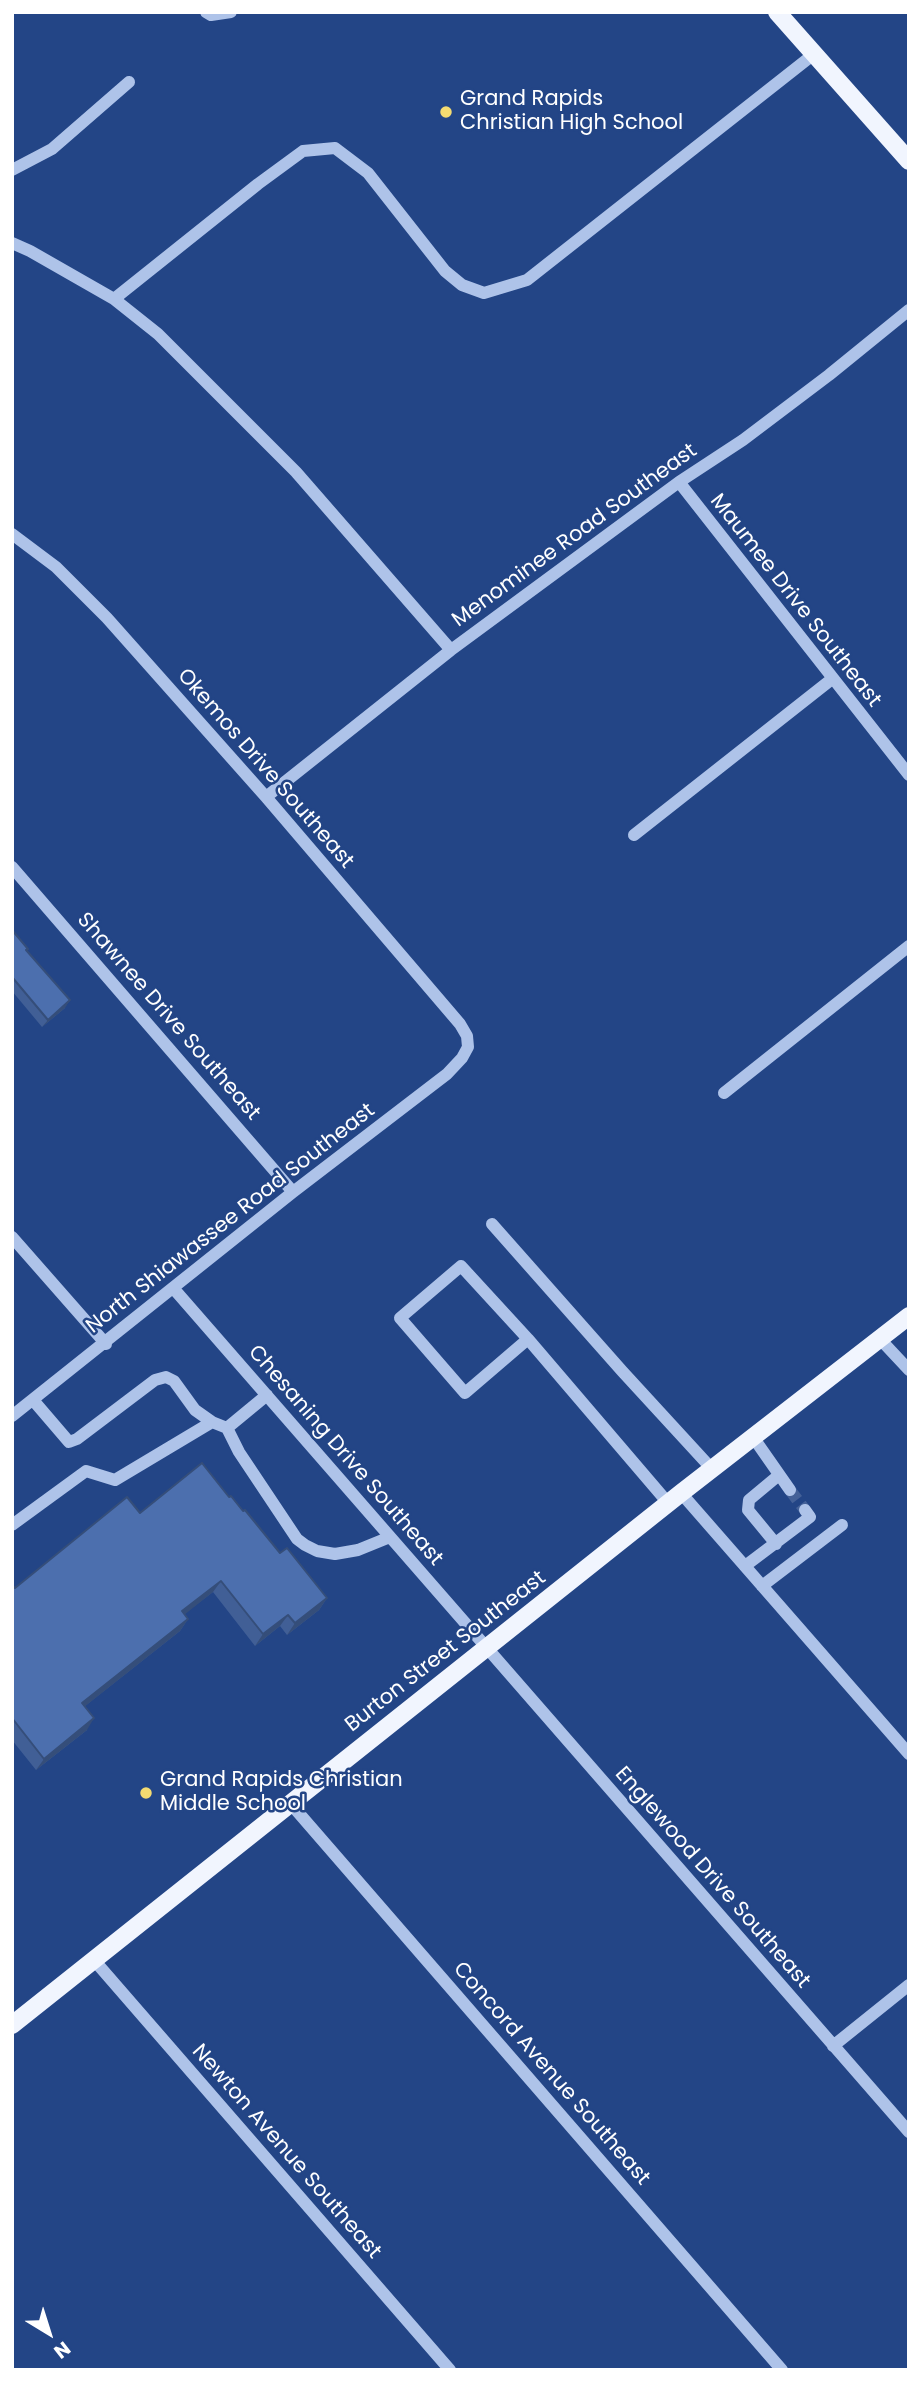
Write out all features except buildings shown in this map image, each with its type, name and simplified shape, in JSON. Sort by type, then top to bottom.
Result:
[{"type":"main road","points":[[778,12],[909,161]]},
{"type":"main road","name":"Burton Street Southeast","points":[[12,2025],[712,1469],[909,1316]]},
{"type":"street","points":[[206,12],[211,15],[231,12]]},
{"type":"street","points":[[114,299],[303,151],[335,148],[368,173],[445,271],[462,285],[484,293],[527,280],[814,54]]},
{"type":"street","points":[[12,170],[52,149],[129,82]]},
{"type":"street","points":[[12,243],[114,299],[158,334],[296,472],[451,650]]},
{"type":"street","name":"Menominee Road Southeast","points":[[266,797],[451,650],[679,482],[775,416],[909,310]]},
{"type":"street","name":"Maumee Drive Southeast","points":[[679,482],[909,775]]},
{"type":"street","name":"Okemos Drive Southeast","points":[[12,534],[56,567],[107,618],[266,797],[460,1024],[467,1036],[468,1046]]},
{"type":"street","points":[[634,835],[832,679]]},
{"type":"street","name":"Shawnee Drive Southeast","points":[[12,867],[293,1192]]},
{"type":"street","points":[[724,1093],[909,946]]},
{"type":"street","name":"North Shiawassee Road Southeast","points":[[12,1416],[106,1344],[293,1192],[447,1074],[462,1058],[468,1046]]},
{"type":"street","points":[[492,1224],[712,1469]]},
{"type":"street","points":[[12,1237],[106,1344]]},
{"type":"street","points":[[528,1339],[465,1393],[400,1318],[461,1266],[675,1499],[746,1566],[909,1754]]},
{"type":"street","name":"Chesaning Drive Southeast","points":[[174,1289],[487,1648]]},
{"type":"street","points":[[880,1339],[909,1370]]},
{"type":"street","points":[[33,1401],[69,1442],[77,1439],[155,1380],[166,1377],[174,1381],[195,1410],[212,1422],[227,1428],[239,1452],[297,1539],[305,1545],[335,1553],[358,1550],[390,1537]]},
{"type":"street","points":[[227,1428],[267,1395]]},
{"type":"street","points":[[12,1525],[86,1471],[115,1480],[212,1422]]},
{"type":"street","points":[[753,1437],[790,1490]]},
{"type":"street","points":[[776,1544],[748,1510],[749,1500],[779,1475]]},
{"type":"street","points":[[746,1566],[776,1544],[808,1514]]},
{"type":"street","points":[[762,1586],[842,1525]]},
{"type":"street","name":"Englewood Drive Southeast","points":[[487,1648],[909,2132]]},
{"type":"street","name":"Concord Avenue Southeast","points":[[290,1803],[782,2370]]},
{"type":"street","name":"Newton Avenue Southeast","points":[[94,1960],[450,2370]]},
{"type":"street","points":[[833,2046],[909,1985]]},
{"type":"tunnel","points":[[790,1490],[805,1510]]},
{"type":"place","name":"Grand Rapids Christian High School","points":[[446,112]]},
{"type":"place","name":"Grand Rapids Christian Middle School","points":[[146,1793]]}]
